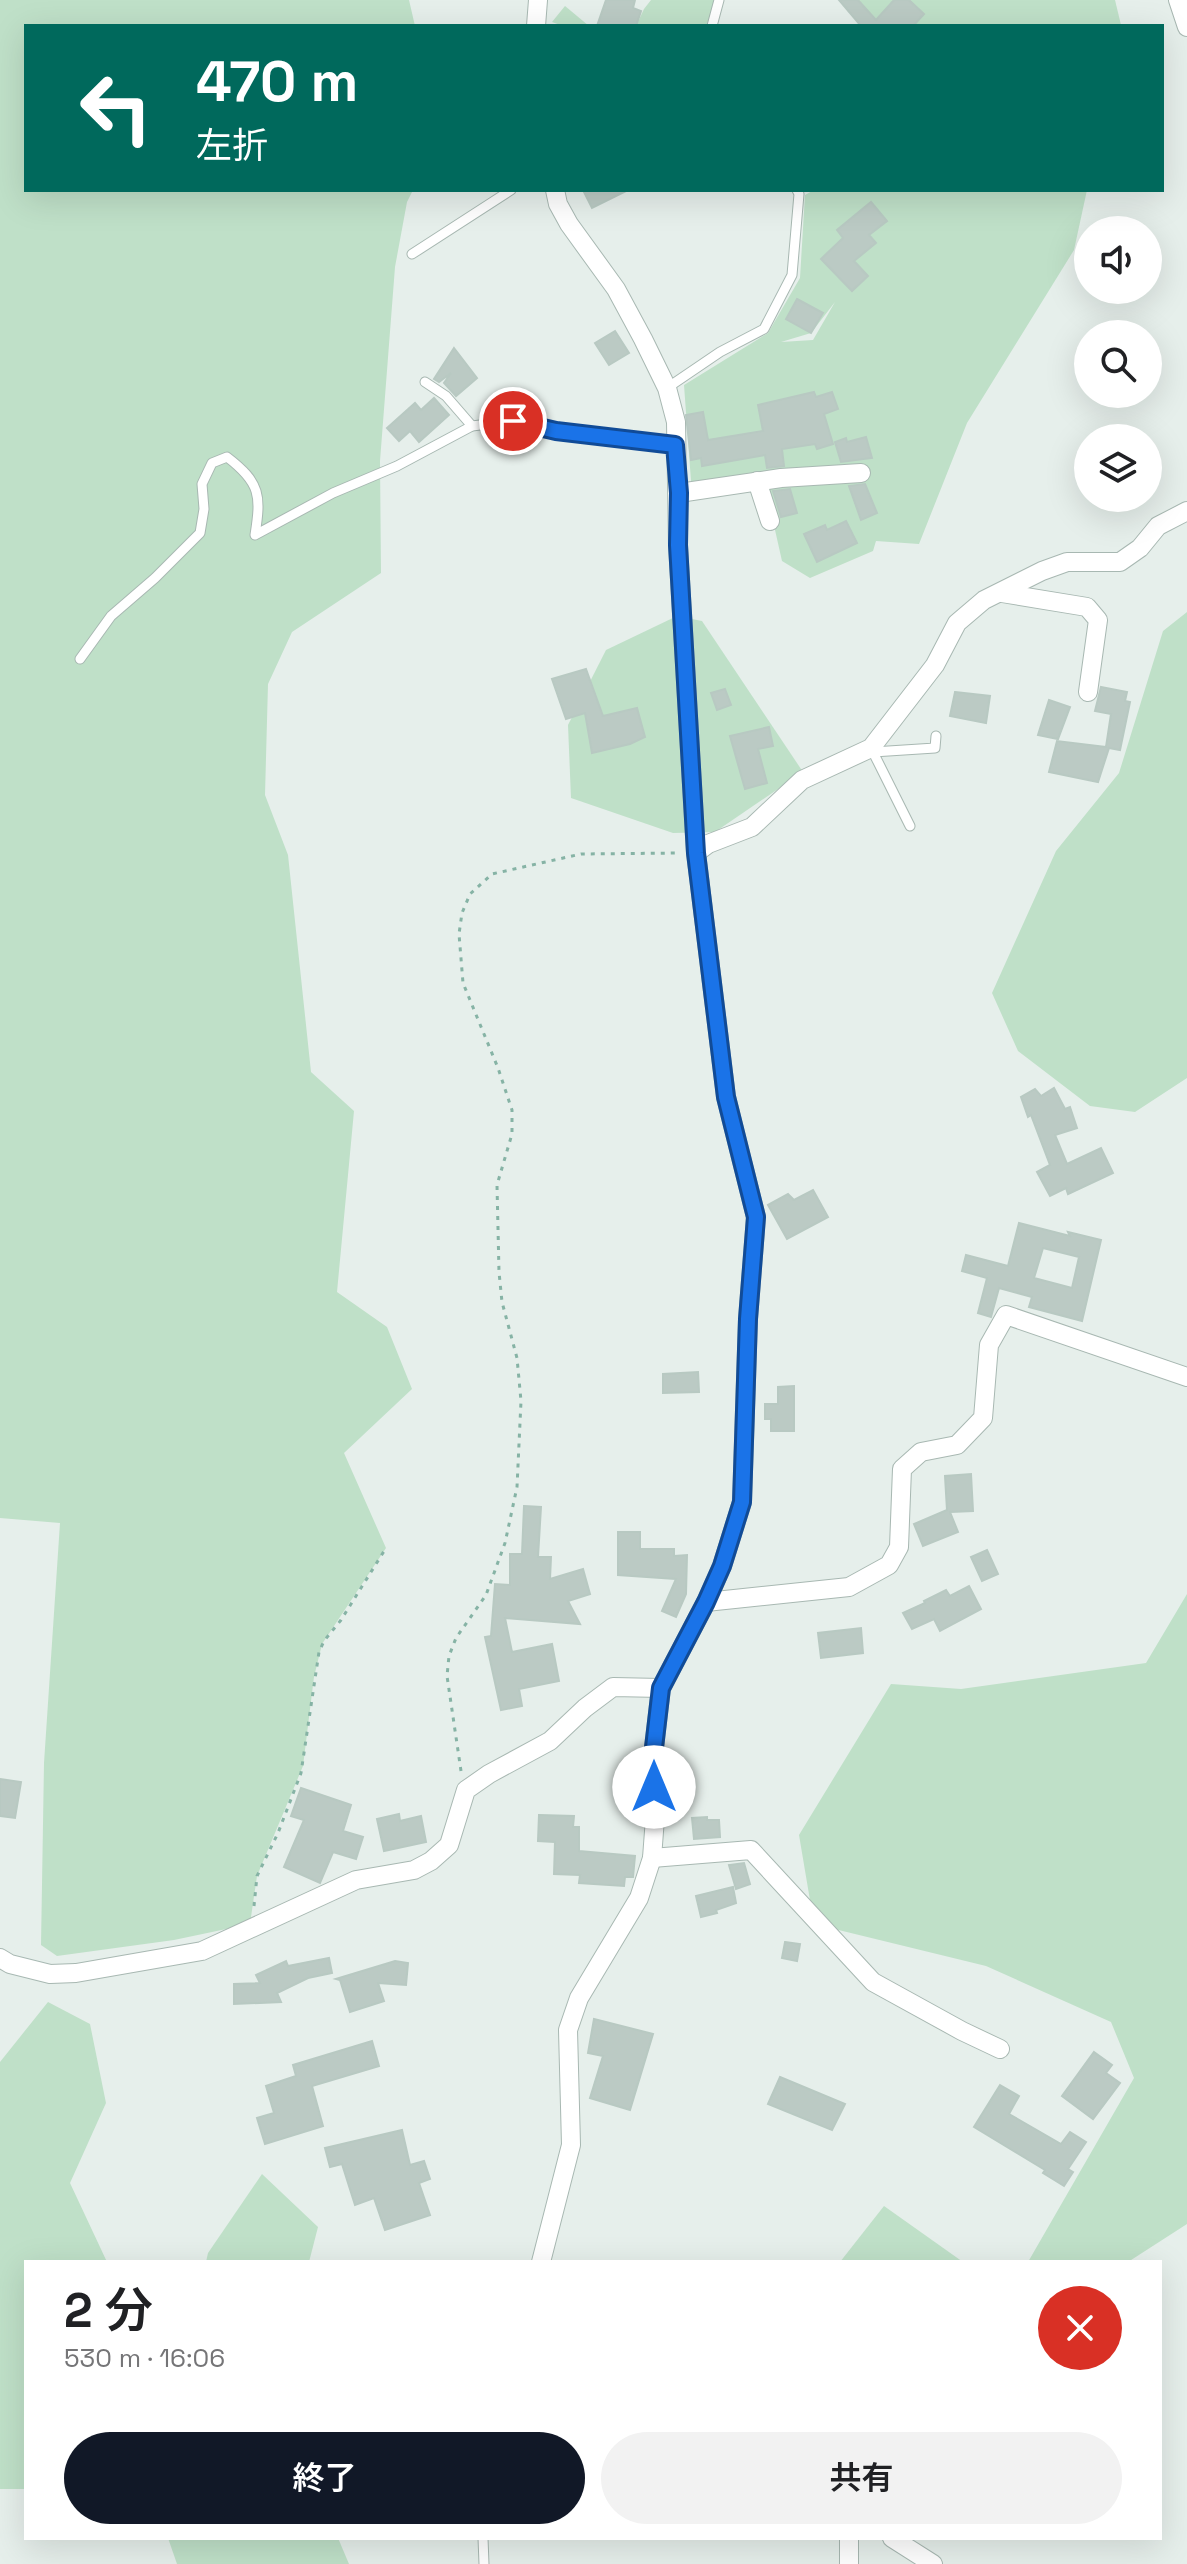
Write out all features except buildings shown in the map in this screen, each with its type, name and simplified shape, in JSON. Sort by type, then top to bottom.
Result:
[{"type":"street","points":[[536,24],[538,0]]},
{"type":"street","points":[[1178,0],[1187,27]]},
{"type":"street","points":[[542,2260],[571,2145],[568,2030],[579,1998],[639,1898],[652,1858],[655,1818],[653,1756],[661,1688],[722,1566],[742,1502],[748,1319],[756,1217],[726,1097],[696,853],[678,545],[676,422],[667,388],[616,289],[569,224],[555,192]]},
{"type":"street","points":[[679,493],[757,481],[861,473]]},
{"type":"street","points":[[757,481],[770,521]]},
{"type":"street","points":[[696,853],[708,844],[752,827],[802,780],[872,750],[935,665],[957,623],[984,600],[1067,562],[1120,562],[1140,548],[1158,526],[1187,511]]},
{"type":"street","points":[[1002,593],[1087,607],[1098,620],[1088,692]]},
{"type":"street","points":[[706,1602],[849,1587],[889,1565],[899,1547],[902,1469],[921,1452],[957,1445],[983,1418],[989,1345],[1006,1315],[1187,1377]]},
{"type":"street","points":[[0,1958],[10,1964],[50,1974],[76,1973],[202,1951],[356,1880],[400,1874],[431,1861],[449,1845],[466,1790],[550,1741],[613,1687],[661,1688]]},
{"type":"street","points":[[652,1858],[751,1850],[873,1982],[1000,2049]]},
{"type":"street","points":[[849,2540],[849,2564]]},
{"type":"street","points":[[895,2540],[933,2564]]},
{"type":"lane","points":[[713,24],[719,0]]},
{"type":"lane","points":[[412,254],[508,192]]},
{"type":"lane","points":[[667,388],[720,352],[764,329],[792,275],[797,192]]},
{"type":"lane","points":[[425,382],[446,396],[472,426]]},
{"type":"lane","points":[[80,659],[111,616],[200,533],[204,509],[202,484],[212,463],[227,457],[244,470],[261,499],[255,535],[333,493],[397,466],[472,426],[513,421],[556,431],[675,445]]},
{"type":"lane","points":[[910,826],[872,750],[935,748],[936,736]]},
{"type":"lane","points":[[483,2540],[484,2564]]},
{"type":"path","points":[[466,1790],[447,1676],[449,1656],[456,1638],[486,1595],[505,1543],[517,1487],[521,1401],[517,1358],[502,1302],[499,1259],[497,1185],[512,1134],[512,1110],[463,983],[459,934],[462,913],[470,894],[492,874],[581,854],[696,853]]},
{"type":"path","points":[[251,1930],[257,1876],[278,1833],[301,1773],[319,1652],[386,1548]]},
{"type":"green space","points":[[0,0],[409,0],[415,24],[24,24],[24,192],[412,192],[407,202],[395,267],[380,461],[381,573],[292,632],[268,684],[265,795],[288,855],[311,1072],[354,1111],[337,1292],[387,1327],[412,1389],[344,1453],[386,1548],[322,1644],[314,1677],[303,1766],[257,1876],[250,1924],[174,1940],[57,1956],[41,1945],[44,1763],[60,1523],[0,1518]]},
{"type":"green space","points":[[651,0],[716,0],[707,24],[637,24]]},
{"type":"green space","points":[[852,0],[1115,0],[1121,24],[877,24]]},
{"type":"green space","points":[[565,6],[587,24],[558,24],[552,22]]},
{"type":"green space","points":[[810,192],[1087,192],[1081,216],[1074,216],[1074,250],[967,423],[919,544],[876,541],[873,551],[810,578],[782,561],[764,481],[691,481],[684,385],[768,333],[800,278],[805,195]],"holes":[[[835,302],[813,340],[781,342],[811,333]]]},
{"type":"green space","points":[[1187,612],[1187,1078],[1135,1112],[1090,1106],[1018,1051],[992,993],[1056,851],[1119,773],[1163,631]]},
{"type":"green space","points":[[677,616],[702,621],[803,772],[715,832],[673,833],[571,798],[568,725],[606,650]]},
{"type":"green space","points":[[1187,1594],[1187,2224],[1131,2260],[1029,2260],[1134,2078],[1111,2022],[986,1966],[814,1924],[799,1835],[891,1684],[961,1689],[1146,1663]]},
{"type":"green space","points":[[48,2002],[90,2024],[106,2103],[70,2183],[106,2260],[24,2260],[24,2489],[0,2489],[0,2062]]},
{"type":"green space","points":[[262,2174],[318,2227],[310,2260],[206,2260],[208,2253]]},
{"type":"green space","points":[[884,2206],[960,2260],[842,2260]]},
{"type":"green space","points":[[169,2540],[339,2540],[349,2564],[177,2564]]},
{"type":"route","points":[[513,421],[556,431],[675,445],[696,853],[726,1097],[756,1217],[748,1319],[742,1502],[722,1566],[661,1688],[653,1756],[654,1787]]}]
